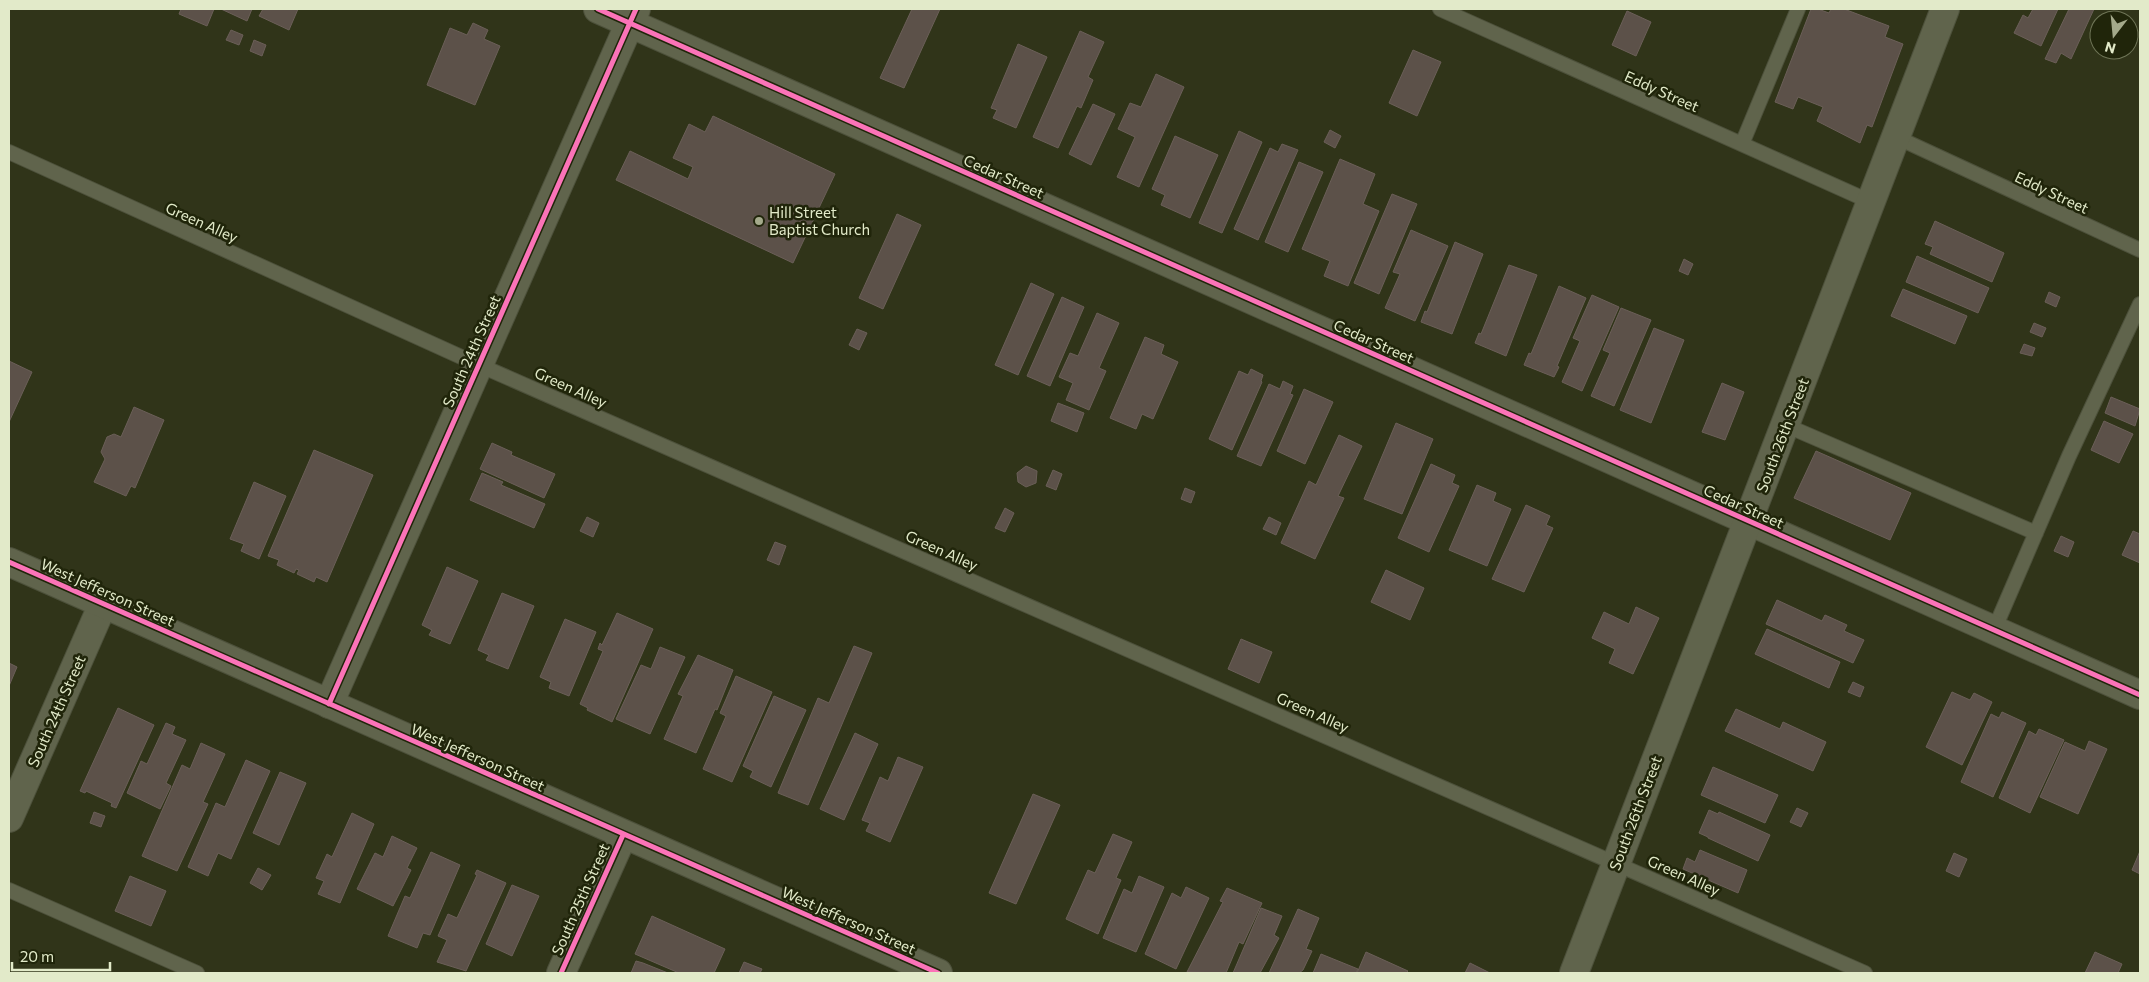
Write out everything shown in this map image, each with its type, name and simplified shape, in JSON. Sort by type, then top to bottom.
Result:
[{"type":"street","name":"Cedar Street","points":[[598,9],[632,16],[2140,696]]},
{"type":"street","name":"South 26th Street","points":[[1574,973],[1945,9]]},
{"type":"street","name":"South 24th Street","points":[[330,704],[632,16]]},
{"type":"street","name":"West Jefferson Street","points":[[9,562],[938,973]]},
{"type":"street","name":"South 24th Street","points":[[9,818],[103,604]]},
{"type":"street","name":"South 25th Street","points":[[561,973],[622,834]]},
{"type":"lane","name":"Eddy Street","points":[[1440,9],[1871,202]]},
{"type":"lane","points":[[1742,144],[1798,9]]},
{"type":"lane","name":"Eddy Street","points":[[1896,137],[2140,250]]},
{"type":"lane","name":"Green Alley","points":[[9,152],[479,365],[1865,973]]},
{"type":"lane","points":[[1994,630],[2069,456],[2140,304]]},
{"type":"lane","points":[[1786,425],[2036,533]]},
{"type":"lane","points":[[9,890],[197,973]]},
{"type":"building","points":[[181,9],[214,9],[207,26],[179,14]]},
{"type":"building","points":[[221,9],[252,9],[247,21]]},
{"type":"building","points":[[263,9],[298,9],[289,30],[259,16]]},
{"type":"building","points":[[912,9],[940,9],[904,88],[880,78]]},
{"type":"building","points":[[1811,9],[1818,9],[1829,13],[1831,9],[1844,9],[1889,26],[1885,37],[1903,44],[1872,127],[1867,125],[1860,143],[1817,121],[1823,107],[1798,97],[1793,109],[1775,102]]},
{"type":"building","points":[[2033,9],[2058,9],[2041,46],[2014,33],[2023,15],[2028,18]]},
{"type":"building","points":[[2069,9],[2094,9],[2089,10],[2089,20],[2071,59],[2061,53],[2056,63],[2045,59]]},
{"type":"building","points":[[1627,11],[1651,22],[1636,56],[1612,45]]},
{"type":"building","points":[[473,23],[488,30],[484,39],[500,46],[475,105],[427,85],[450,28],[467,35]]},
{"type":"building","points":[[231,30],[243,35],[239,45],[226,40]]},
{"type":"building","points":[[1080,31],[1104,42],[1088,77],[1093,80],[1081,108],[1077,106],[1058,148],[1033,137]]},
{"type":"building","points":[[254,40],[266,45],[262,56],[250,51]]},
{"type":"building","points":[[1018,44],[1047,57],[1016,128],[993,118],[997,110],[991,108]]},
{"type":"building","points":[[1413,50],[1441,62],[1417,116],[1389,103]]},
{"type":"building","points":[[1156,74],[1184,87],[1139,187],[1117,177],[1135,137],[1118,129],[1130,103],[1141,107]]},
{"type":"building","points":[[1093,104],[1115,114],[1091,165],[1069,154]]},
{"type":"building","name":"Hill Street Baptist Church","points":[[713,116],[835,174],[793,263],[616,180],[630,151],[688,179],[693,167],[673,158],[689,124],[705,132]]},
{"type":"building","points":[[1330,130],[1341,136],[1335,148],[1324,142]]},
{"type":"building","points":[[1239,131],[1262,142],[1222,233],[1199,223]]},
{"type":"building","points":[[1175,136],[1218,155],[1190,218],[1161,205],[1165,195],[1152,189]]},
{"type":"building","points":[[1282,144],[1298,150],[1258,240],[1234,229],[1270,148],[1278,152]]},
{"type":"building","points":[[1340,159],[1375,174],[1363,204],[1379,211],[1348,286],[1324,276],[1330,261],[1302,249]]},
{"type":"building","points":[[1299,162],[1323,172],[1288,252],[1265,242]]},
{"type":"building","points":[[1392,194],[1417,204],[1379,294],[1354,283]]},
{"type":"building","points":[[897,214],[921,225],[883,309],[859,298]]},
{"type":"building","points":[[1935,221],[2004,253],[1992,282],[1930,254],[1933,247],[1925,244]]},
{"type":"building","points":[[1411,230],[1448,246],[1415,321],[1385,308],[1400,274],[1393,272]]},
{"type":"building","points":[[1455,242],[1483,254],[1452,334],[1421,322],[1425,311],[1427,312]]},
{"type":"building","points":[[1917,256],[1989,288],[1978,313],[1906,282]]},
{"type":"building","points":[[1684,259],[1693,264],[1688,275],[1679,271]]},
{"type":"building","points":[[1509,265],[1537,275],[1506,356],[1475,343],[1479,333],[1481,334]]},
{"type":"building","points":[[1031,283],[1054,294],[1018,375],[995,365]]},
{"type":"building","points":[[1559,286],[1586,298],[1554,377],[1524,365],[1529,353],[1531,354]]},
{"type":"building","points":[[1903,289],[1967,316],[1955,344],[1891,316]]},
{"type":"building","points":[[2049,292],[2060,297],[2056,307],[2045,302]]},
{"type":"building","points":[[1592,295],[1619,307],[1582,391],[1562,382],[1580,341],[1573,338]]},
{"type":"building","points":[[1062,297],[1084,307],[1050,386],[1027,376]]},
{"type":"building","points":[[1621,308],[1651,320],[1614,406],[1591,396],[1610,353],[1603,350]]},
{"type":"building","points":[[1097,313],[1119,323],[1099,368],[1106,371],[1089,410],[1066,400],[1073,383],[1059,377],[1070,353],[1078,356]]},
{"type":"building","points":[[2034,323],[2046,328],[2042,337],[2030,332]]},
{"type":"building","points":[[1654,328],[1684,340],[1651,423],[1620,410]]},
{"type":"building","points":[[857,329],[867,333],[859,350],[849,345]]},
{"type":"building","points":[[1145,337],[1164,345],[1161,354],[1178,362],[1153,419],[1142,414],[1136,429],[1110,418]]},
{"type":"building","points":[[2024,344],[2035,348],[2032,356],[2020,353]]},
{"type":"building","points":[[9,361],[32,372],[9,422]]},
{"type":"building","points":[[1251,369],[1263,375],[1262,382],[1232,450],[1209,439],[1239,371],[1248,375]]},
{"type":"building","points":[[1283,381],[1293,386],[1290,394],[1293,395],[1261,466],[1237,456],[1269,384],[1280,389]]},
{"type":"building","points":[[1722,383],[1744,392],[1725,440],[1702,432]]},
{"type":"building","points":[[1304,389],[1333,402],[1305,464],[1277,451]]},
{"type":"building","points":[[2111,397],[2140,409],[2135,426],[2105,413]]},
{"type":"building","points":[[1058,403],[1084,413],[1077,432],[1051,421]]},
{"type":"building","points":[[134,407],[164,420],[135,488],[131,486],[126,496],[94,482],[105,459],[101,452],[107,437],[114,434],[121,437]]},
{"type":"building","points":[[2104,421],[2133,434],[2119,463],[2091,450]]},
{"type":"building","points":[[1396,423],[1433,439],[1402,514],[1364,499]]},
{"type":"building","points":[[1339,435],[1362,446],[1338,496],[1344,498],[1315,559],[1281,543],[1309,481],[1316,485]]},
{"type":"building","points":[[492,443],[512,452],[511,455],[555,474],[544,498],[480,469]]},
{"type":"building","points":[[314,450],[373,475],[327,582],[316,577],[314,582],[297,574],[299,570],[296,569],[294,573],[277,565],[279,560],[268,556]]},
{"type":"building","points":[[1816,451],[1911,493],[1890,540],[1794,498]]},
{"type":"building","points":[[1431,464],[1455,475],[1452,483],[1459,486],[1429,552],[1398,538]]},
{"type":"building","points":[[1026,466],[1037,471],[1036,483],[1026,487],[1018,482],[1017,473]]},
{"type":"building","points":[[1053,470],[1062,474],[1056,490],[1046,486]]},
{"type":"building","points":[[482,473],[503,482],[501,485],[545,504],[534,528],[470,500]]},
{"type":"building","points":[[254,482],[286,496],[259,559],[241,551],[244,544],[230,539]]},
{"type":"building","points":[[1477,485],[1496,493],[1493,501],[1511,509],[1487,566],[1449,550]]},
{"type":"building","points":[[1185,488],[1195,492],[1191,503],[1181,499]]},
{"type":"building","points":[[1526,505],[1550,516],[1546,525],[1553,528],[1524,592],[1492,579]]},
{"type":"building","points":[[1005,508],[1014,513],[1005,532],[995,528]]},
{"type":"building","points":[[587,517],[599,523],[593,537],[580,531]]},
{"type":"building","points":[[1269,517],[1281,523],[1276,535],[1263,529]]},
{"type":"building","points":[[2133,531],[2140,534],[2140,563],[2122,555]]},
{"type":"building","points":[[2061,536],[2074,542],[2068,557],[2054,551]]},
{"type":"building","points":[[775,542],[786,546],[779,565],[767,560]]},
{"type":"building","points":[[447,567],[478,581],[450,644],[429,635],[432,630],[422,625]]},
{"type":"building","points":[[1386,570],[1424,588],[1410,620],[1371,602]]},
{"type":"building","points":[[502,593],[534,606],[508,669],[486,660],[489,655],[478,650]]},
{"type":"building","points":[[1777,600],[1822,621],[1825,615],[1847,625],[1844,631],[1864,640],[1853,663],[1766,624]]},
{"type":"building","points":[[1636,607],[1659,618],[1633,674],[1609,663],[1615,649],[1592,638],[1604,612],[1629,624]]},
{"type":"building","points":[[617,613],[653,629],[612,722],[587,710],[588,708],[580,704],[603,651],[598,649],[600,643],[602,645]]},
{"type":"building","points":[[565,619],[596,632],[569,696],[549,688],[551,682],[540,677]]},
{"type":"building","points":[[1767,629],[1840,662],[1829,688],[1755,654]]},
{"type":"building","points":[[1241,639],[1272,652],[1259,683],[1228,669]]},
{"type":"building","points":[[854,646],[872,653],[808,805],[778,793],[818,698],[829,703]]},
{"type":"building","points":[[660,647],[685,657],[650,734],[616,719],[641,665],[651,669]]},
{"type":"building","points":[[698,655],[733,670],[717,710],[715,709],[696,753],[664,739],[683,696],[678,694]]},
{"type":"building","points":[[9,663],[17,667],[9,686]]},
{"type":"building","points":[[736,676],[772,692],[732,782],[703,769],[726,716],[720,713]]},
{"type":"building","points":[[1853,682],[1864,687],[1860,697],[1848,692]]},
{"type":"building","points":[[1952,692],[1970,700],[1974,693],[1992,702],[1962,765],[1926,747]]},
{"type":"building","points":[[774,696],[806,710],[771,787],[750,777],[753,771],[743,766]]},
{"type":"building","points":[[118,708],[154,725],[116,808],[111,806],[112,803],[86,791],[85,793],[80,791]]},
{"type":"building","points":[[1736,709],[1780,729],[1783,722],[1826,742],[1813,771],[1725,731]]},
{"type":"building","points":[[2002,712],[2026,723],[1993,797],[1961,782],[1991,714],[1999,718]]},
{"type":"building","points":[[166,723],[175,727],[172,734],[186,740],[166,783],[171,786],[160,809],[127,793],[141,761],[147,764]]},
{"type":"building","points":[[2039,729],[2064,740],[2030,813],[1999,798],[2029,731],[2036,735]]},
{"type":"building","points":[[855,733],[878,744],[844,820],[820,809]]},
{"type":"building","points":[[2089,741],[2107,749],[2078,814],[2040,797],[2065,742],[2085,751]]},
{"type":"building","points":[[201,743],[225,754],[203,802],[208,804],[177,871],[142,856],[182,765],[190,769]]},
{"type":"building","points":[[898,757],[923,767],[890,842],[866,831],[870,823],[862,820],[880,777],[888,781]]},
{"type":"building","points":[[246,760],[270,771],[231,859],[218,853],[208,876],[188,867],[216,803],[225,807]]},
{"type":"building","points":[[1713,767],[1778,795],[1765,823],[1701,795]]},
{"type":"building","points":[[280,772],[306,783],[279,845],[253,833]]},
{"type":"building","points":[[1033,794],[1060,805],[1016,904],[989,893]]},
{"type":"building","points":[[1797,808],[1808,813],[1801,827],[1790,822]]},
{"type":"building","points":[[1709,810],[1718,814],[1719,812],[1770,835],[1758,861],[1699,833]]},
{"type":"building","points":[[94,812],[105,816],[101,827],[90,823]]},
{"type":"building","points":[[352,813],[374,824],[340,903],[318,894],[324,881],[316,878],[327,854],[332,857]]},
{"type":"building","points":[[1113,834],[1132,842],[1116,878],[1121,880],[1098,934],[1066,919],[1088,870],[1095,873]]},
{"type":"building","points":[[392,836],[417,848],[407,868],[411,870],[393,906],[357,889],[375,853],[383,857]]},
{"type":"building","points":[[1700,850],[1747,870],[1738,893],[1683,869],[1687,858],[1695,862]]},
{"type":"building","points":[[2140,851],[2140,874],[2132,870]]},
{"type":"building","points":[[431,852],[460,865],[430,935],[423,933],[417,948],[388,936],[405,896],[410,898]]},
{"type":"building","points":[[1954,853],[1967,859],[1959,877],[1946,871]]},
{"type":"building","points":[[258,868],[271,875],[262,890],[250,883]]},
{"type":"building","points":[[477,870],[506,883],[466,971],[437,962],[447,940],[438,936],[448,914],[457,918],[477,875],[475,874]]},
{"type":"building","points":[[130,876],[166,891],[151,926],[115,911]]},
{"type":"building","points":[[1139,876],[1164,887],[1136,952],[1103,938],[1124,889],[1132,893]]},
{"type":"building","points":[[512,885],[539,896],[512,956],[486,944]]},
{"type":"building","points":[[1186,887],[1209,898],[1176,969],[1145,954],[1172,893],[1181,898]]},
{"type":"building","points":[[1227,888],[1262,903],[1243,944],[1239,942],[1226,973],[1187,972],[1223,902],[1220,901]]},
{"type":"building","points":[[1261,908],[1282,916],[1274,935],[1279,938],[1260,973],[1233,973]]},
{"type":"building","points":[[1298,909],[1319,918],[1306,949],[1312,951],[1303,970],[1299,973],[1269,973]]},
{"type":"building","points":[[652,916],[725,949],[714,973],[679,973],[635,954]]},
{"type":"building","points":[[1366,952],[1408,971],[1406,973],[1357,973]]},
{"type":"building","points":[[2095,952],[2122,964],[2118,973],[2085,973]]},
{"type":"building","points":[[1321,954],[1358,969],[1356,973],[1313,973]]},
{"type":"building","points":[[636,961],[643,963],[668,973],[631,973]]},
{"type":"building","points":[[744,962],[762,969],[760,973],[739,973]]},
{"type":"building","points":[[1470,963],[1490,973],[1465,973]]},
{"type":"cycle path","points":[[598,9],[2140,695]]},
{"type":"cycle path","points":[[329,704],[636,9]]},
{"type":"cycle path","points":[[9,562],[938,973]]},
{"type":"cycle path","points":[[561,973],[623,835]]},
{"type":"place","name":"Hill Street Baptist Church","points":[[759,221]]}]
